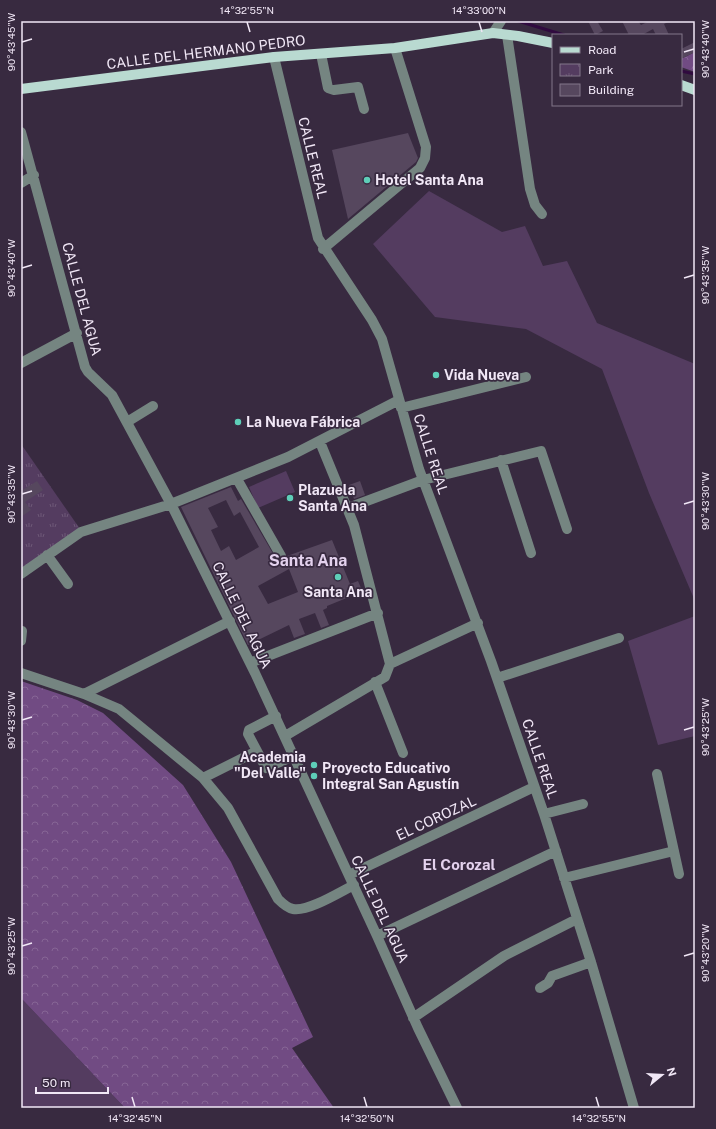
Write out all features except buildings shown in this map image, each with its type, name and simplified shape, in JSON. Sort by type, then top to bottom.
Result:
[{"type":"main road","name":"CALLE DEL HERMANO PEDRO","points":[[21,89],[274,57],[395,48],[493,33],[552,43]]},
{"type":"main road","points":[[682,85],[695,90]]},
{"type":"street","points":[[493,33],[501,22]]},
{"type":"street","points":[[507,35],[530,189],[535,205],[542,214]]},
{"type":"street","points":[[323,249],[420,168],[425,158],[426,148],[395,48]]},
{"type":"street","points":[[321,54],[328,88],[334,90],[358,87],[364,109]]},
{"type":"street","name":"CALLE REAL","points":[[274,57],[318,238],[323,249],[372,320],[382,339],[423,480],[478,623],[544,814],[591,962],[634,1108]]},
{"type":"street","name":"CALLE DEL AGUA","points":[[21,132],[34,175],[85,367],[88,372],[112,395],[171,504],[230,621],[276,716],[354,885],[413,1018],[458,1108]]},
{"type":"street","points":[[21,183],[34,175]]},
{"type":"street","points":[[21,363],[77,333]]},
{"type":"street","points":[[21,574],[89,528],[171,504],[237,478],[320,442],[400,404],[526,377]]},
{"type":"street","points":[[127,422],[153,406]]},
{"type":"street","points":[[285,736],[385,677],[390,664],[354,525],[320,442]]},
{"type":"street","points":[[348,508],[423,480],[541,451],[567,529]]},
{"type":"street","points":[[501,460],[531,553]]},
{"type":"street","points":[[237,478],[281,556]]},
{"type":"street","points":[[47,555],[68,584]]},
{"type":"street","points":[[250,663],[378,613]]},
{"type":"street","points":[[84,694],[230,621]]},
{"type":"street","points":[[390,664],[478,623]]},
{"type":"street","points":[[497,678],[619,638]]},
{"type":"street","points":[[21,673],[105,701],[119,709],[203,778],[228,808],[278,899],[286,906],[293,909],[308,907],[354,885]]},
{"type":"street","points":[[375,682],[403,753]]},
{"type":"street","points":[[276,716],[249,730],[248,734],[264,766],[268,768],[294,756]]},
{"type":"street","points":[[203,778],[257,751]]},
{"type":"street","points":[[656,774],[679,874]]},
{"type":"street","name":"EL COROZAL","points":[[349,875],[534,787]]},
{"type":"street","points":[[544,814],[583,804]]},
{"type":"street","points":[[564,878],[674,851]]},
{"type":"street","points":[[377,936],[556,852]]},
{"type":"street","points":[[413,1018],[504,956],[577,919]]},
{"type":"street","points":[[540,988],[546,985],[552,976],[557,973],[591,962]]},
{"type":"green space","points":[[695,52],[695,72],[682,67],[682,56],[683,58]]},
{"type":"green space","points":[[429,191],[502,232],[525,226],[543,266],[567,261],[597,323],[695,364],[695,601],[649,493],[602,369],[526,329],[435,317],[373,244]]},
{"type":"green space","points":[[21,444],[80,529],[21,570]]},
{"type":"green space","points":[[286,471],[295,492],[258,508],[249,487]]},
{"type":"green space","points":[[695,616],[695,736],[658,745],[628,641]]},
{"type":"green space","points":[[21,681],[77,700],[103,713],[183,785],[231,862],[313,1037],[292,1048],[334,1108],[125,1108],[21,998]]},
{"type":"green space","points":[[21,998],[125,1108],[21,1108]]},
{"type":"waterway","points":[[518,21],[561,34]]},
{"type":"waterway","points":[[682,71],[695,74]]},
{"type":"place","name":"Hotel Santa Ana","points":[[367,180]]},
{"type":"place","name":"Vida Nueva","points":[[436,375]]},
{"type":"place","name":"La Nueva Fábrica","points":[[238,422]]},
{"type":"place","name":"Plazuela Santa Ana","points":[[290,498]]},
{"type":"place","name":"Santa Ana","points":[[338,577]]},
{"type":"place","name":"Academia \"Del Valle\"","points":[[314,765]]},
{"type":"place","name":"Proyecto Educativo Integral San Agustín","points":[[314,776]]},
{"type":"district","name":"Santa Ana","points":[[308,560]]},
{"type":"district","name":"El Corozal","points":[[459,865]]}]
